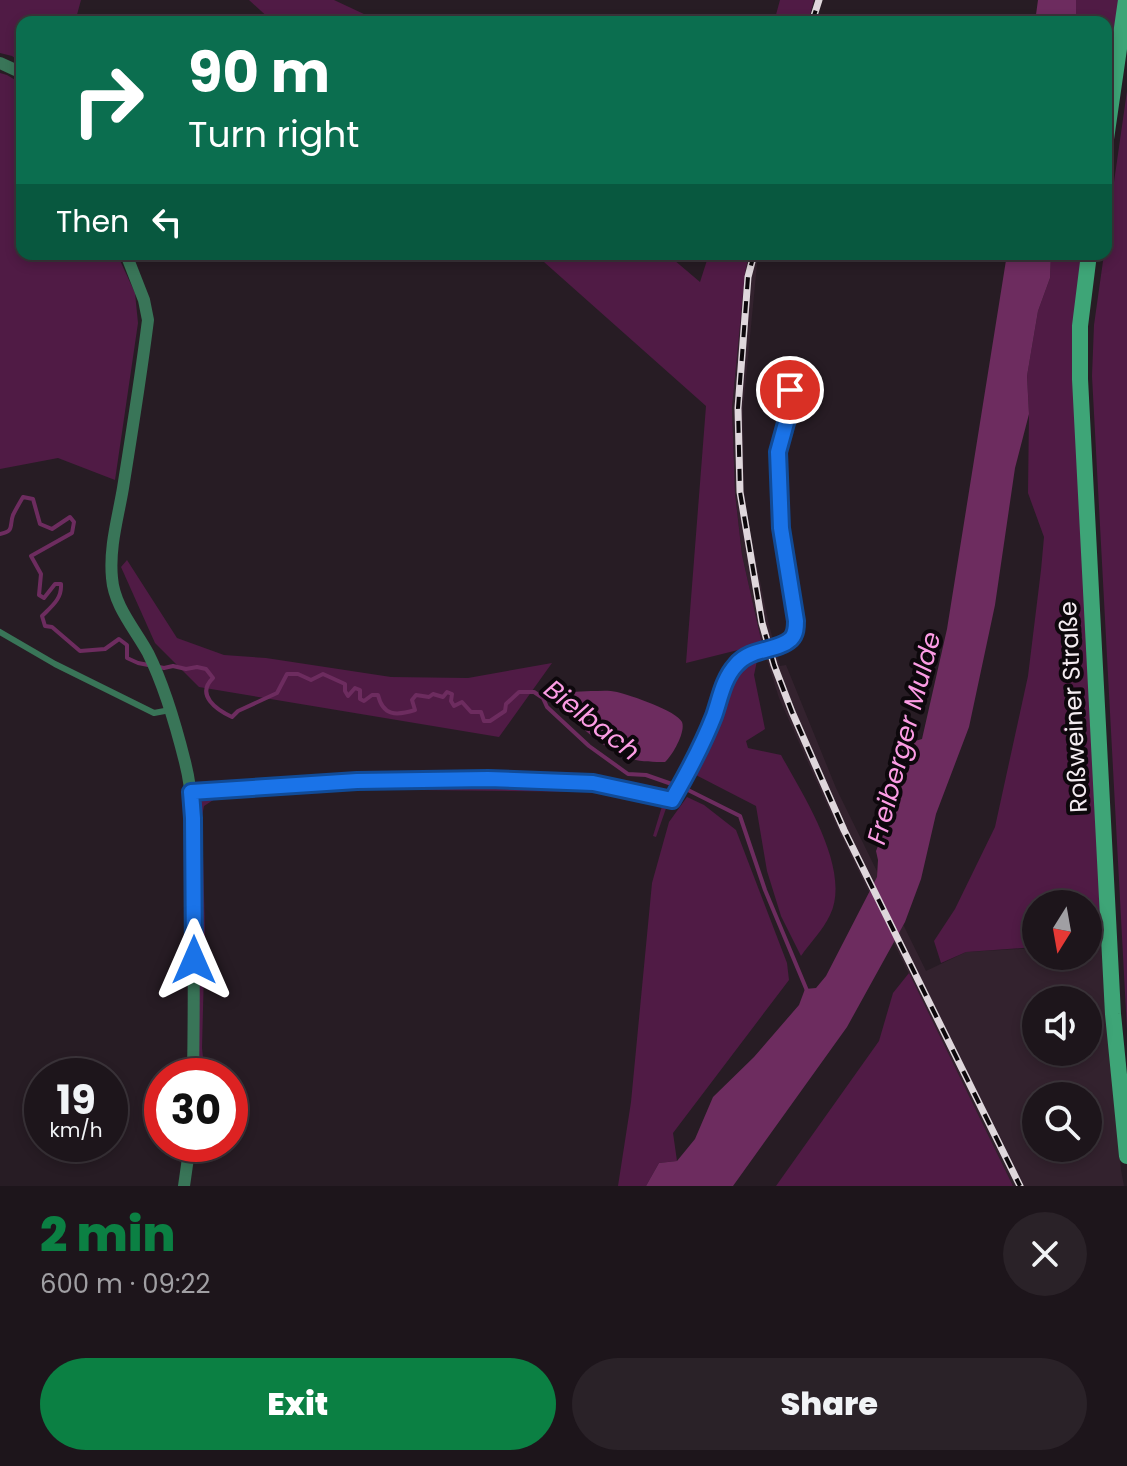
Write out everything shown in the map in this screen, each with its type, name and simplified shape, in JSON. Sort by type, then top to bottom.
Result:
[{"type":"main road","points":[[1112,97],[1126,0]]},
{"type":"main road","name":"Roßweiner Straße","points":[[1088,260],[1080,326],[1080,379],[1113,1014],[1127,1156]]},
{"type":"street","points":[[128,260],[144,300],[148,320],[111,562],[112,583],[119,604],[156,671],[186,765],[191,792],[193,1058]]},
{"type":"street","points":[[184,1186],[187,1162]]},
{"type":"lane","points":[[191,792],[458,779],[593,783],[672,800],[699,750],[727,676],[738,662],[754,652],[780,645],[795,633],[796,621],[781,528],[778,452],[789,412],[790,390]]},
{"type":"lane","points":[[0,632],[55,664],[154,713],[170,710]]},
{"type":"shaded area","points":[[0,0],[81,0],[77,16],[16,16],[16,59],[0,53]]},
{"type":"shaded area","points":[[249,0],[334,0],[368,16],[266,16]]},
{"type":"shaded area","points":[[780,0],[814,0],[810,16],[776,16]]},
{"type":"shaded area","points":[[1076,0],[1119,0],[1112,49],[1112,16],[1076,16]]},
{"type":"shaded area","points":[[0,73],[16,80],[16,260],[120,260],[135,293],[138,323],[115,480],[58,458],[0,469]]},
{"type":"shaded area","points":[[1127,91],[1127,1030],[1092,376],[1094,325],[1103,260],[1112,260],[1112,196]]},
{"type":"shaded area","points":[[542,260],[674,260],[700,282],[707,260],[748,260],[732,408],[735,493],[742,555],[762,644],[686,663],[706,406]]},
{"type":"shaded area","points":[[748,260],[757,260],[743,409],[744,490],[768,621],[780,666],[786,665],[836,788],[926,971],[966,952],[1022,949],[1022,970],[1102,970],[1102,944],[1105,944],[1111,1069],[1124,1186],[1013,1186],[839,831],[779,698],[762,644],[742,555],[735,493],[732,408],[745,272]]},
{"type":"shaded area","points":[[1051,260],[1084,260],[1105,944],[1102,944],[1102,890],[1022,890],[1022,948],[966,952],[941,963],[934,941],[955,909],[995,827],[1028,676],[1044,537],[1028,493],[1027,376],[1038,311],[1050,278]]},
{"type":"shaded area","points":[[127,560],[177,638],[224,655],[266,658],[391,677],[468,678],[552,663],[499,737],[199,687],[155,643],[121,567]]},
{"type":"shaded area","points":[[758,656],[754,675],[765,729],[746,741],[748,748],[781,755],[822,833],[835,877],[835,897],[830,915],[801,956],[781,916],[767,871],[756,806],[692,773],[710,739],[734,674]]},
{"type":"shaded area","points":[[414,782],[586,785],[670,797],[656,837],[653,836],[663,803],[658,799],[594,792],[331,789],[218,797],[204,806],[202,816],[205,932],[203,1058],[199,1058],[197,798],[217,793]]},
{"type":"shaded area","points":[[687,797],[704,805],[736,830],[787,963],[789,980],[673,1133],[677,1161],[659,1163],[646,1186],[618,1186],[631,1102],[652,883],[669,822]]},
{"type":"shaded area","points":[[909,973],[1013,1186],[776,1186],[879,1041],[893,993]]},
{"type":"water","points":[[1038,0],[1076,0],[1076,16],[1036,16]]},
{"type":"water","points":[[1006,260],[1051,260],[1050,278],[1038,311],[1027,376],[1029,414],[1015,468],[995,605],[969,727],[936,814],[921,879],[905,922],[847,1027],[733,1186],[646,1186],[659,1163],[677,1161],[695,1139],[713,1097],[754,1057],[799,1005],[805,989],[816,988],[826,976],[877,877],[876,851],[895,803],[896,767],[901,745],[922,739],[947,629]]},
{"type":"water","points":[[611,691],[652,704],[672,713],[682,722],[678,744],[665,762],[632,759],[612,750],[579,725],[562,696],[571,692]]},
{"type":"waterway","name":"Bielbach","points":[[0,534],[10,530],[13,515],[23,497],[33,499],[40,524],[52,529],[70,517],[74,522],[72,533],[31,556],[41,574],[39,595],[44,598],[55,584],[61,584],[58,598],[42,616],[45,626],[52,627],[80,651],[105,649],[119,639],[127,645],[127,658],[138,663],[164,668],[206,669],[213,678],[208,684],[207,696],[215,706],[232,717],[238,711],[277,693],[287,674],[298,674],[311,680],[323,674],[345,684],[348,696],[355,688],[360,690],[360,699],[364,701],[378,695],[383,707],[391,713],[415,710],[412,700],[416,695],[443,697],[447,692],[452,694],[454,706],[462,702],[471,712],[481,712],[484,721],[490,721],[505,711],[506,704],[519,692],[534,692],[589,746],[628,774],[646,775],[686,789],[740,816],[765,890],[808,993]]},
{"type":"railway","points":[[814,16],[819,0]]},
{"type":"railway","points":[[752,260],[748,277],[738,408],[740,492],[762,623],[774,665],[844,830],[1020,1186]]},
{"type":"route","points":[[194,960],[191,792],[357,781],[488,779],[593,783],[672,800],[699,750],[727,676],[738,662],[754,652],[780,645],[795,633],[796,621],[781,528],[778,452],[789,412],[790,390]]},
{"type":"water label","name":"Freiberger Mulde","points":[[904,738]]}]
